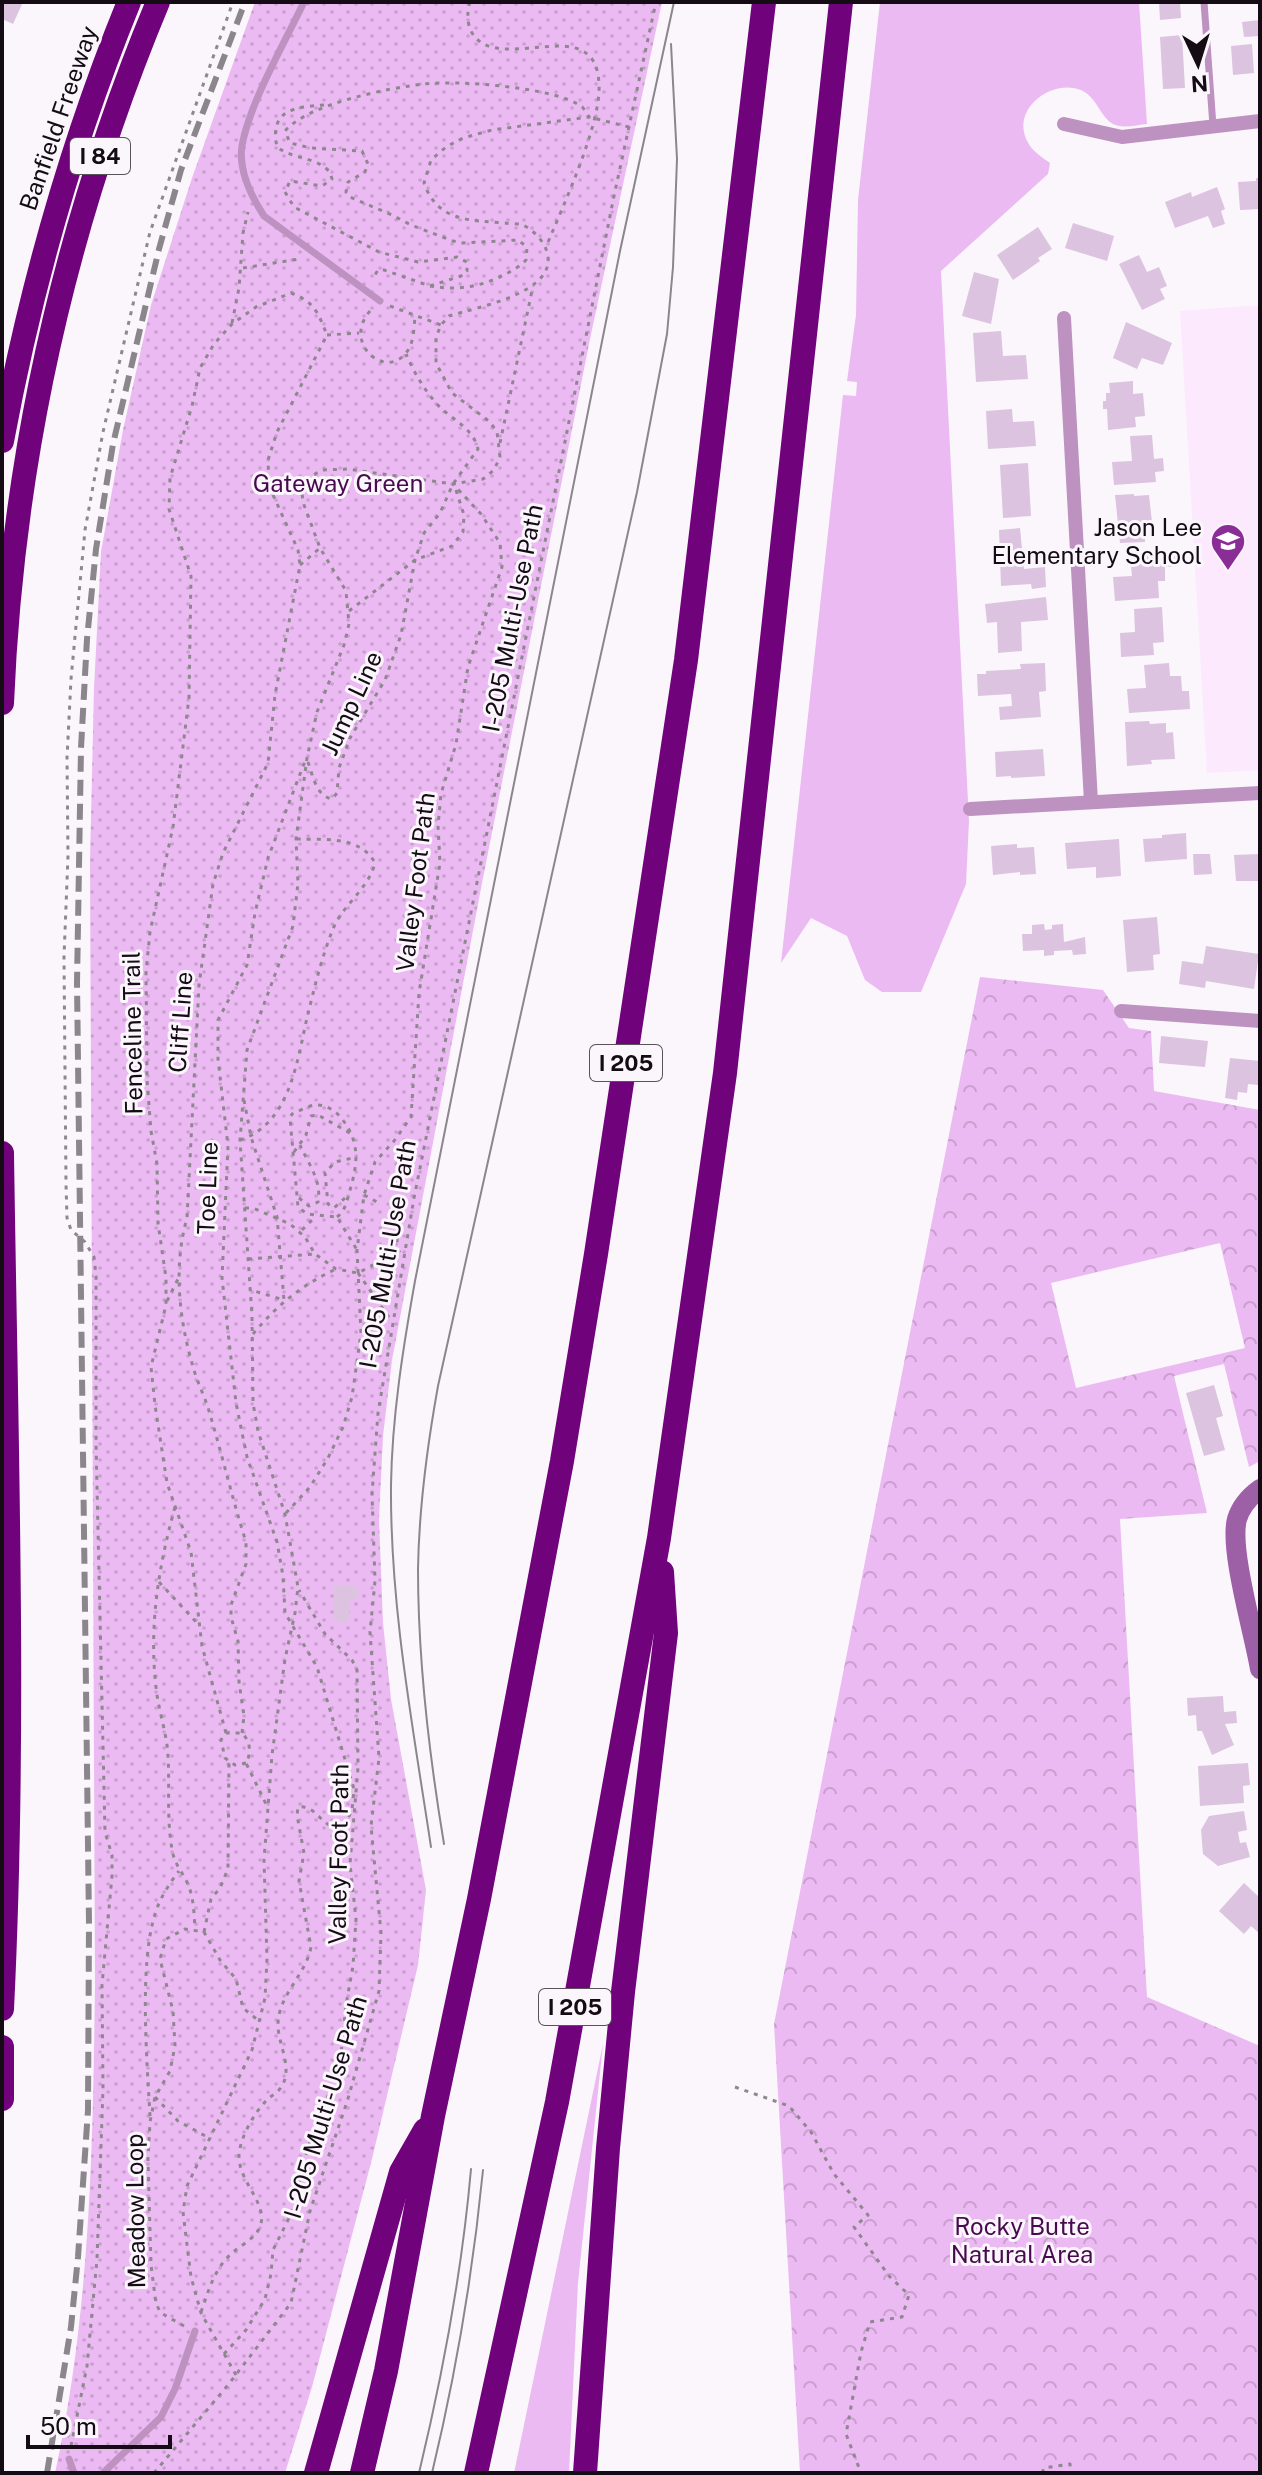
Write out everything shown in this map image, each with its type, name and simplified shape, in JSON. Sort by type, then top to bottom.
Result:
[{"type":"highway","name":"Banfield Freeway","points":[[2,441],[29,307],[55,212],[88,108],[129,2]]},
{"type":"highway","name":"I 84","points":[[2,703],[9,587],[18,518],[28,449],[55,314],[91,180],[158,2]]},
{"type":"highway","name":"I 205","points":[[362,2473],[389,2356],[433,2116],[529,1640],[599,1239],[688,645],[764,2]]},
{"type":"highway","name":"I 205","points":[[476,2473],[562,2074],[659,1538],[725,1073],[841,2]]},
{"type":"highway","points":[[2,1153],[8,1809],[2,2009]]},
{"type":"highway","points":[[585,2473],[591,2359],[623,1992],[666,1633],[659,1538]]},
{"type":"highway","points":[[2,2047],[2,2099]]},
{"type":"highway","points":[[316,2473],[401,2172],[433,2116]]},
{"type":"street","points":[[1064,124],[1113,137],[1260,121]]},
{"type":"street","points":[[1064,318],[1091,802]]},
{"type":"street","points":[[970,809],[1260,793]]},
{"type":"street","points":[[1121,1011],[1260,1021]]},
{"type":"street","points":[[1260,1489],[1243,1505],[1236,1528],[1237,1553],[1260,1669]]},
{"type":"lane","points":[[304,2],[252,111],[241,147],[243,169],[251,197],[264,216],[380,301]]},
{"type":"lane","points":[[1204,2],[1213,126]]},
{"type":"lane","points":[[103,2473],[161,2417],[175,2389],[195,2331]]},
{"type":"lane","points":[[69,2459],[74,2473]]},
{"type":"path","points":[[69,2459],[87,2366],[94,2299],[103,2089],[102,1985],[112,1876],[112,1855],[105,1832],[96,1444],[96,1276],[94,1257],[85,1242],[71,1230],[67,1218],[64,957],[71,679],[85,530],[103,432],[150,232],[233,2]]},
{"type":"path","points":[[470,2],[467,10],[469,28],[476,39],[496,49],[569,46],[587,53],[596,70],[599,86],[574,178],[546,247],[548,267],[542,278],[522,293],[449,316],[436,337],[436,363],[452,393],[490,422],[500,444]]},
{"type":"path","name":"I-205 Multi-Use Path","points":[[154,2473],[291,2303],[310,2211],[347,2102],[379,1991],[381,1933],[371,1826],[379,1758],[370,1632],[375,1581],[374,1470],[378,1413],[404,1248],[656,2]]},
{"type":"path","points":[[430,286],[464,275],[467,262],[457,257],[418,262],[379,252],[294,207],[287,198],[286,186],[290,181],[322,186],[332,179],[330,172],[315,160],[287,155],[277,147],[274,128],[281,116],[295,107],[327,105],[425,83],[547,92],[583,107],[591,117]]},
{"type":"path","points":[[327,105],[291,124],[285,131],[290,143],[311,148],[362,151],[368,164],[365,172],[348,182],[346,192],[350,197],[453,241],[518,240],[527,247],[526,260],[521,265],[479,286],[451,290],[378,270],[373,275],[380,301]]},
{"type":"path","points":[[546,247],[537,235],[522,225],[461,220],[434,203],[424,183],[431,160],[463,138],[492,130],[591,117],[629,127]]},
{"type":"path","points":[[232,324],[242,268],[243,233],[251,197]]},
{"type":"path","points":[[242,268],[278,260],[318,258]]},
{"type":"path","points":[[236,2375],[201,2313],[191,2277],[183,2212],[187,2186],[240,2078],[261,2021],[267,1959],[264,1860],[272,1755],[298,1587],[285,1514],[258,1431],[253,1403],[251,1290],[240,1140],[247,1050],[293,926],[298,883],[296,839],[307,758],[320,703],[344,645],[349,611],[346,591],[320,548],[301,489],[306,479],[322,470],[347,469],[453,484],[483,479],[494,470],[500,457],[500,444],[533,286]]},
{"type":"path","name":"Fenceline Trail","points":[[226,1733],[207,1668],[191,1552],[162,1459],[151,1367],[166,1305],[165,1262],[158,1223],[157,1164],[147,1080],[146,972],[150,932],[173,827],[189,698],[192,594],[191,576],[169,509],[170,478],[200,368],[214,344],[232,324],[256,307],[291,293],[306,298],[318,311],[327,335]]},
{"type":"path","points":[[380,301],[441,325]]},
{"type":"path","points":[[380,301],[364,318],[360,333],[363,348],[372,358],[384,361],[406,354],[415,316]]},
{"type":"path","points":[[327,335],[360,333]]},
{"type":"path","name":"Cliff Line","points":[[242,1733],[244,1716],[238,1641],[231,1605],[246,1564],[246,1542],[183,1324],[178,1277],[180,1242],[187,1218],[199,985],[213,884],[223,853],[268,763],[275,695],[300,565],[298,550],[269,486],[268,460],[277,432],[327,335]]},
{"type":"path","name":"Jump Line","points":[[307,758],[319,791],[327,799],[332,799],[337,793],[339,768],[350,738],[385,680],[401,635],[415,560],[424,533],[440,513],[453,484],[478,449],[475,437],[438,405],[419,381],[406,354]]},
{"type":"path","points":[[349,611],[415,560],[452,546],[463,532],[464,515],[453,484]]},
{"type":"path","name":"Valley Foot Path","points":[[364,1195],[375,1162],[411,1117],[419,993],[440,863],[438,826],[441,794],[456,744],[468,667],[502,567],[500,543],[481,514],[453,484]]},
{"type":"path","points":[[300,565],[320,548]]},
{"type":"path","name":"Toe Line","points":[[292,1628],[285,1613],[277,1542],[247,1457],[231,1370],[222,1278],[228,1146],[218,1059],[218,1020],[247,965],[268,858],[307,758]]},
{"type":"path","points":[[240,1140],[251,1137],[265,1126],[283,1100],[298,1068],[307,1017],[334,926],[372,876],[375,863],[370,853],[357,845],[338,840],[296,839]]},
{"type":"path","points":[[243,1094],[251,1137],[277,1217],[284,1300]]},
{"type":"path","points":[[320,1105],[334,1111],[352,1134],[357,1157],[344,1212],[337,1217],[316,1216],[301,1211],[294,1152],[290,1124],[292,1114],[320,1105]]},
{"type":"path","points":[[294,1152],[300,1145],[311,1116],[318,1115],[352,1134]]},
{"type":"path","points":[[297,1195],[309,1206],[318,1202],[315,1174],[300,1145]]},
{"type":"path","points":[[348,1195],[338,1207],[331,1207],[327,1201],[325,1173],[335,1162],[357,1157]]},
{"type":"path","points":[[285,1514],[310,1487],[343,1427],[352,1397],[361,1333],[357,1250],[364,1195],[379,1203]]},
{"type":"path","points":[[245,1208],[277,1217],[301,1232],[315,1254],[336,1269],[358,1273],[404,1248]]},
{"type":"path","points":[[396,1252],[400,1209]]},
{"type":"path","points":[[301,1232],[316,1216]]},
{"type":"path","points":[[337,1217],[357,1250]]},
{"type":"path","points":[[248,1259],[315,1254]]},
{"type":"path","points":[[253,1334],[299,1288],[336,1269]]},
{"type":"path","points":[[358,1273],[391,1320]]},
{"type":"path","points":[[166,1305],[178,1277]]},
{"type":"path","points":[[251,1290],[284,1300]]},
{"type":"path","points":[[175,1507],[165,1542],[153,1637],[157,1694],[168,1754],[173,1853],[179,1871],[189,1884],[195,1929],[204,1932]]},
{"type":"path","points":[[159,1582],[199,1625]]},
{"type":"path","name":"Valley Foot Path","points":[[224,2354],[246,2330],[265,2299],[273,2250],[291,2214],[308,2147],[341,2054],[353,1966],[356,1919],[350,1864],[358,1768],[357,1670],[352,1660],[325,1634],[298,1587]]},
{"type":"path","points":[[201,2313],[214,2276],[231,2253],[248,2242],[259,2228],[262,2215],[258,2201],[242,2178],[239,2156],[242,2139],[263,2103],[282,2087],[286,2075],[278,2026],[281,2004],[298,1979],[311,1947],[299,1881],[304,1853],[298,1807],[310,1808],[327,1825],[337,1829],[348,1823],[352,1810],[354,1789],[317,1667],[304,1642],[292,1628]]},
{"type":"path","points":[[229,1762],[240,1766],[250,1756],[247,1738],[242,1733],[226,1733],[221,1740],[229,1762],[228,1869],[220,1888],[211,1899],[204,1932],[220,1960],[236,1979],[243,2008],[261,2021]]},
{"type":"path","points":[[246,1763],[269,1809]]},
{"type":"path","points":[[150,2122],[148,1948],[155,1913],[179,1871]]},
{"type":"path","name":"Meadow Loop","points":[[195,1929],[173,1934],[166,1939],[161,1952],[161,1969],[173,2011],[175,2046],[170,2071],[155,2097],[148,2159],[149,2225],[156,2304],[161,2313],[195,2331]]},
{"type":"path","points":[[735,2087],[789,2106],[811,2132],[834,2174],[868,2215],[854,2227],[889,2276],[909,2295],[902,2317],[870,2322],[861,2352],[846,2434],[861,2473]]},
{"type":"path","points":[[155,2097],[178,2121],[211,2139]]},
{"type":"path","points":[[1042,2473],[1044,2468],[1070,2464],[1071,2473]]},
{"type":"shaded area","name":"Jason Lee Elementary School","points":[[1260,305],[1260,770],[1207,773],[1180,311]]},
{"type":"green space","name":"Gateway Green","points":[[255,2],[662,2],[590,339],[482,883],[392,1360],[383,1436],[379,1519],[383,1623],[391,1699],[426,1890],[418,1965],[372,2159],[312,2387],[285,2473],[55,2473],[67,2413],[83,2291],[93,2107],[90,861],[101,552],[123,430],[151,305],[192,178]]},
{"type":"green space","points":[[880,2],[1139,2],[1147,124],[1114,124],[1081,90],[1059,88],[1039,97],[1031,105],[1023,125],[1029,145],[1050,163],[1048,174],[941,271],[969,821],[966,884],[921,992],[882,992],[865,980],[847,936],[811,918],[781,963],[843,395],[856,396],[857,382],[847,381],[856,315],[858,200]]},
{"type":"green space","name":"Rocky Butte Natural Area","points":[[980,977],[1103,990],[1129,1028],[1151,1031],[1154,1091],[1260,1110],[1260,1461],[1249,1467],[1224,1364],[1174,1376],[1207,1513],[1120,1519],[1147,1997],[1260,2046],[1260,2473],[800,2473],[774,2024]],"holes":[[[1220,1243],[1245,1348],[1076,1388],[1051,1283]]]},
{"type":"green space","points":[[603,2044],[578,2283],[569,2473],[514,2473]]},
{"type":"building","points":[[2,2],[23,2],[13,24],[2,19]]},
{"type":"building","points":[[1159,2],[1180,2],[1181,18],[1160,20]]},
{"type":"building","points":[[1260,20],[1260,36],[1244,37],[1242,22]]},
{"type":"building","points":[[1182,35],[1185,88],[1163,89],[1160,37]]},
{"type":"building","points":[[1252,44],[1254,73],[1233,75],[1231,46]]},
{"type":"building","points":[[1260,178],[1260,209],[1240,210],[1238,182],[1256,181]]},
{"type":"building","points":[[1217,187],[1225,209],[1221,211],[1225,224],[1213,228],[1208,216],[1175,228],[1165,202],[1191,192],[1192,197]]},
{"type":"building","points":[[1073,223],[1114,236],[1107,261],[1065,248]]},
{"type":"building","points":[[1038,227],[1052,249],[1013,280],[997,255]]},
{"type":"building","points":[[1139,255],[1147,272],[1159,267],[1167,286],[1160,289],[1165,299],[1142,310],[1119,264]]},
{"type":"building","points":[[974,272],[999,279],[991,324],[962,316]]},
{"type":"building","points":[[1126,322],[1172,343],[1163,365],[1142,358],[1137,369],[1113,358]]},
{"type":"building","points":[[1001,331],[1003,356],[1026,355],[1028,379],[976,382],[973,333]]},
{"type":"building","points":[[1133,381],[1133,394],[1143,393],[1145,416],[1135,417],[1136,427],[1108,430],[1107,409],[1103,409],[1103,401],[1106,401],[1106,393],[1110,393],[1109,383]]},
{"type":"building","points":[[1012,409],[1013,422],[1034,421],[1036,446],[988,449],[986,411]]},
{"type":"building","points":[[1152,435],[1154,459],[1163,458],[1164,471],[1155,472],[1156,482],[1114,485],[1112,462],[1132,461],[1130,436]]},
{"type":"building","points":[[1028,463],[1031,516],[1003,518],[1000,465]]},
{"type":"building","points":[[1115,495],[1149,495],[1153,531],[1144,531],[1145,542],[1120,543]]},
{"type":"building","points":[[1020,528],[1024,569],[1045,567],[1046,587],[1032,589],[1031,584],[1001,586],[999,530]]},
{"type":"building","points":[[1177,550],[1178,566],[1165,567],[1165,581],[1158,581],[1159,598],[1115,601],[1113,577],[1132,576],[1126,553]]},
{"type":"building","points":[[1046,597],[1048,620],[1021,622],[1022,651],[998,653],[997,622],[987,623],[985,604]]},
{"type":"building","points":[[1162,607],[1164,642],[1153,643],[1154,655],[1121,657],[1120,633],[1135,632],[1134,609]]},
{"type":"building","points":[[1045,663],[1046,691],[1039,692],[1041,717],[1000,720],[999,707],[1012,706],[1011,694],[978,696],[977,674],[1021,669],[1020,664]]},
{"type":"building","points":[[1169,663],[1170,676],[1181,676],[1182,691],[1189,691],[1190,709],[1129,713],[1127,689],[1146,688],[1144,665]]},
{"type":"building","points":[[1149,721],[1150,724],[1166,723],[1166,733],[1173,732],[1175,759],[1151,760],[1152,764],[1127,766],[1125,722]]},
{"type":"building","points":[[1043,749],[1045,776],[996,777],[995,752]]},
{"type":"building","points":[[1186,833],[1187,859],[1145,862],[1143,839]]},
{"type":"building","points":[[1119,839],[1121,876],[1096,878],[1096,867],[1067,869],[1065,843]]},
{"type":"building","points":[[1017,844],[1017,848],[1034,847],[1036,874],[993,875],[991,846]]},
{"type":"building","points":[[1193,854],[1210,854],[1212,874],[1194,875]]},
{"type":"building","points":[[1260,854],[1260,881],[1236,881],[1234,855]]},
{"type":"building","points":[[1157,917],[1160,954],[1153,955],[1154,970],[1127,972],[1123,920]]},
{"type":"building","points":[[1044,924],[1045,930],[1052,929],[1052,925],[1063,924],[1064,942],[1085,937],[1086,954],[1073,955],[1072,950],[1054,951],[1054,955],[1044,956],[1044,950],[1023,951],[1022,934],[1032,934],[1032,925]]},
{"type":"building","points":[[1206,946],[1259,954],[1254,989],[1206,981],[1205,988],[1179,984],[1182,961],[1203,964]]},
{"type":"building","points":[[1161,1036],[1208,1041],[1205,1067],[1159,1063]]},
{"type":"building","points":[[1230,1058],[1260,1061],[1258,1085],[1248,1084],[1247,1093],[1238,1092],[1237,1100],[1225,1098]]},
{"type":"building","points":[[1214,1385],[1223,1416],[1216,1418],[1225,1450],[1204,1456],[1186,1393]]},
{"type":"building","points":[[334,1586],[358,1586],[358,1599],[350,1599],[349,1622],[334,1622]]},
{"type":"building","points":[[1223,1696],[1224,1712],[1236,1711],[1237,1723],[1225,1724],[1234,1745],[1212,1755],[1202,1731],[1197,1731],[1196,1715],[1188,1716],[1187,1698]]},
{"type":"building","points":[[1248,1763],[1250,1785],[1243,1786],[1244,1803],[1200,1806],[1198,1766]]},
{"type":"building","points":[[1244,1811],[1247,1830],[1238,1832],[1240,1843],[1246,1842],[1250,1857],[1218,1866],[1203,1854],[1201,1830],[1209,1816]]},
{"type":"building","points":[[1244,1883],[1260,1898],[1260,1934],[1251,1926],[1244,1934],[1219,1911]]},
{"type":"tram line","points":[[431,1847],[404,1667],[394,1576],[391,1485],[399,1383],[415,1281],[620,251],[674,2]]},
{"type":"tram line","points":[[444,1844],[429,1742],[420,1638],[418,1569],[427,1455],[438,1386],[637,492],[667,334],[677,159],[671,44]]},
{"type":"tram line","points":[[419,2473],[451,2322],[471,2169]]},
{"type":"tram line","points":[[432,2473],[463,2323],[483,2170]]},
{"type":"railway","points":[[47,2473],[71,2327],[88,2110],[89,1924],[77,983],[81,748],[87,639],[96,549],[113,444],[159,249],[181,170],[245,2]]},
{"type":"place","name":"Jason Lee Elementary School","points":[[1228,572]]}]
